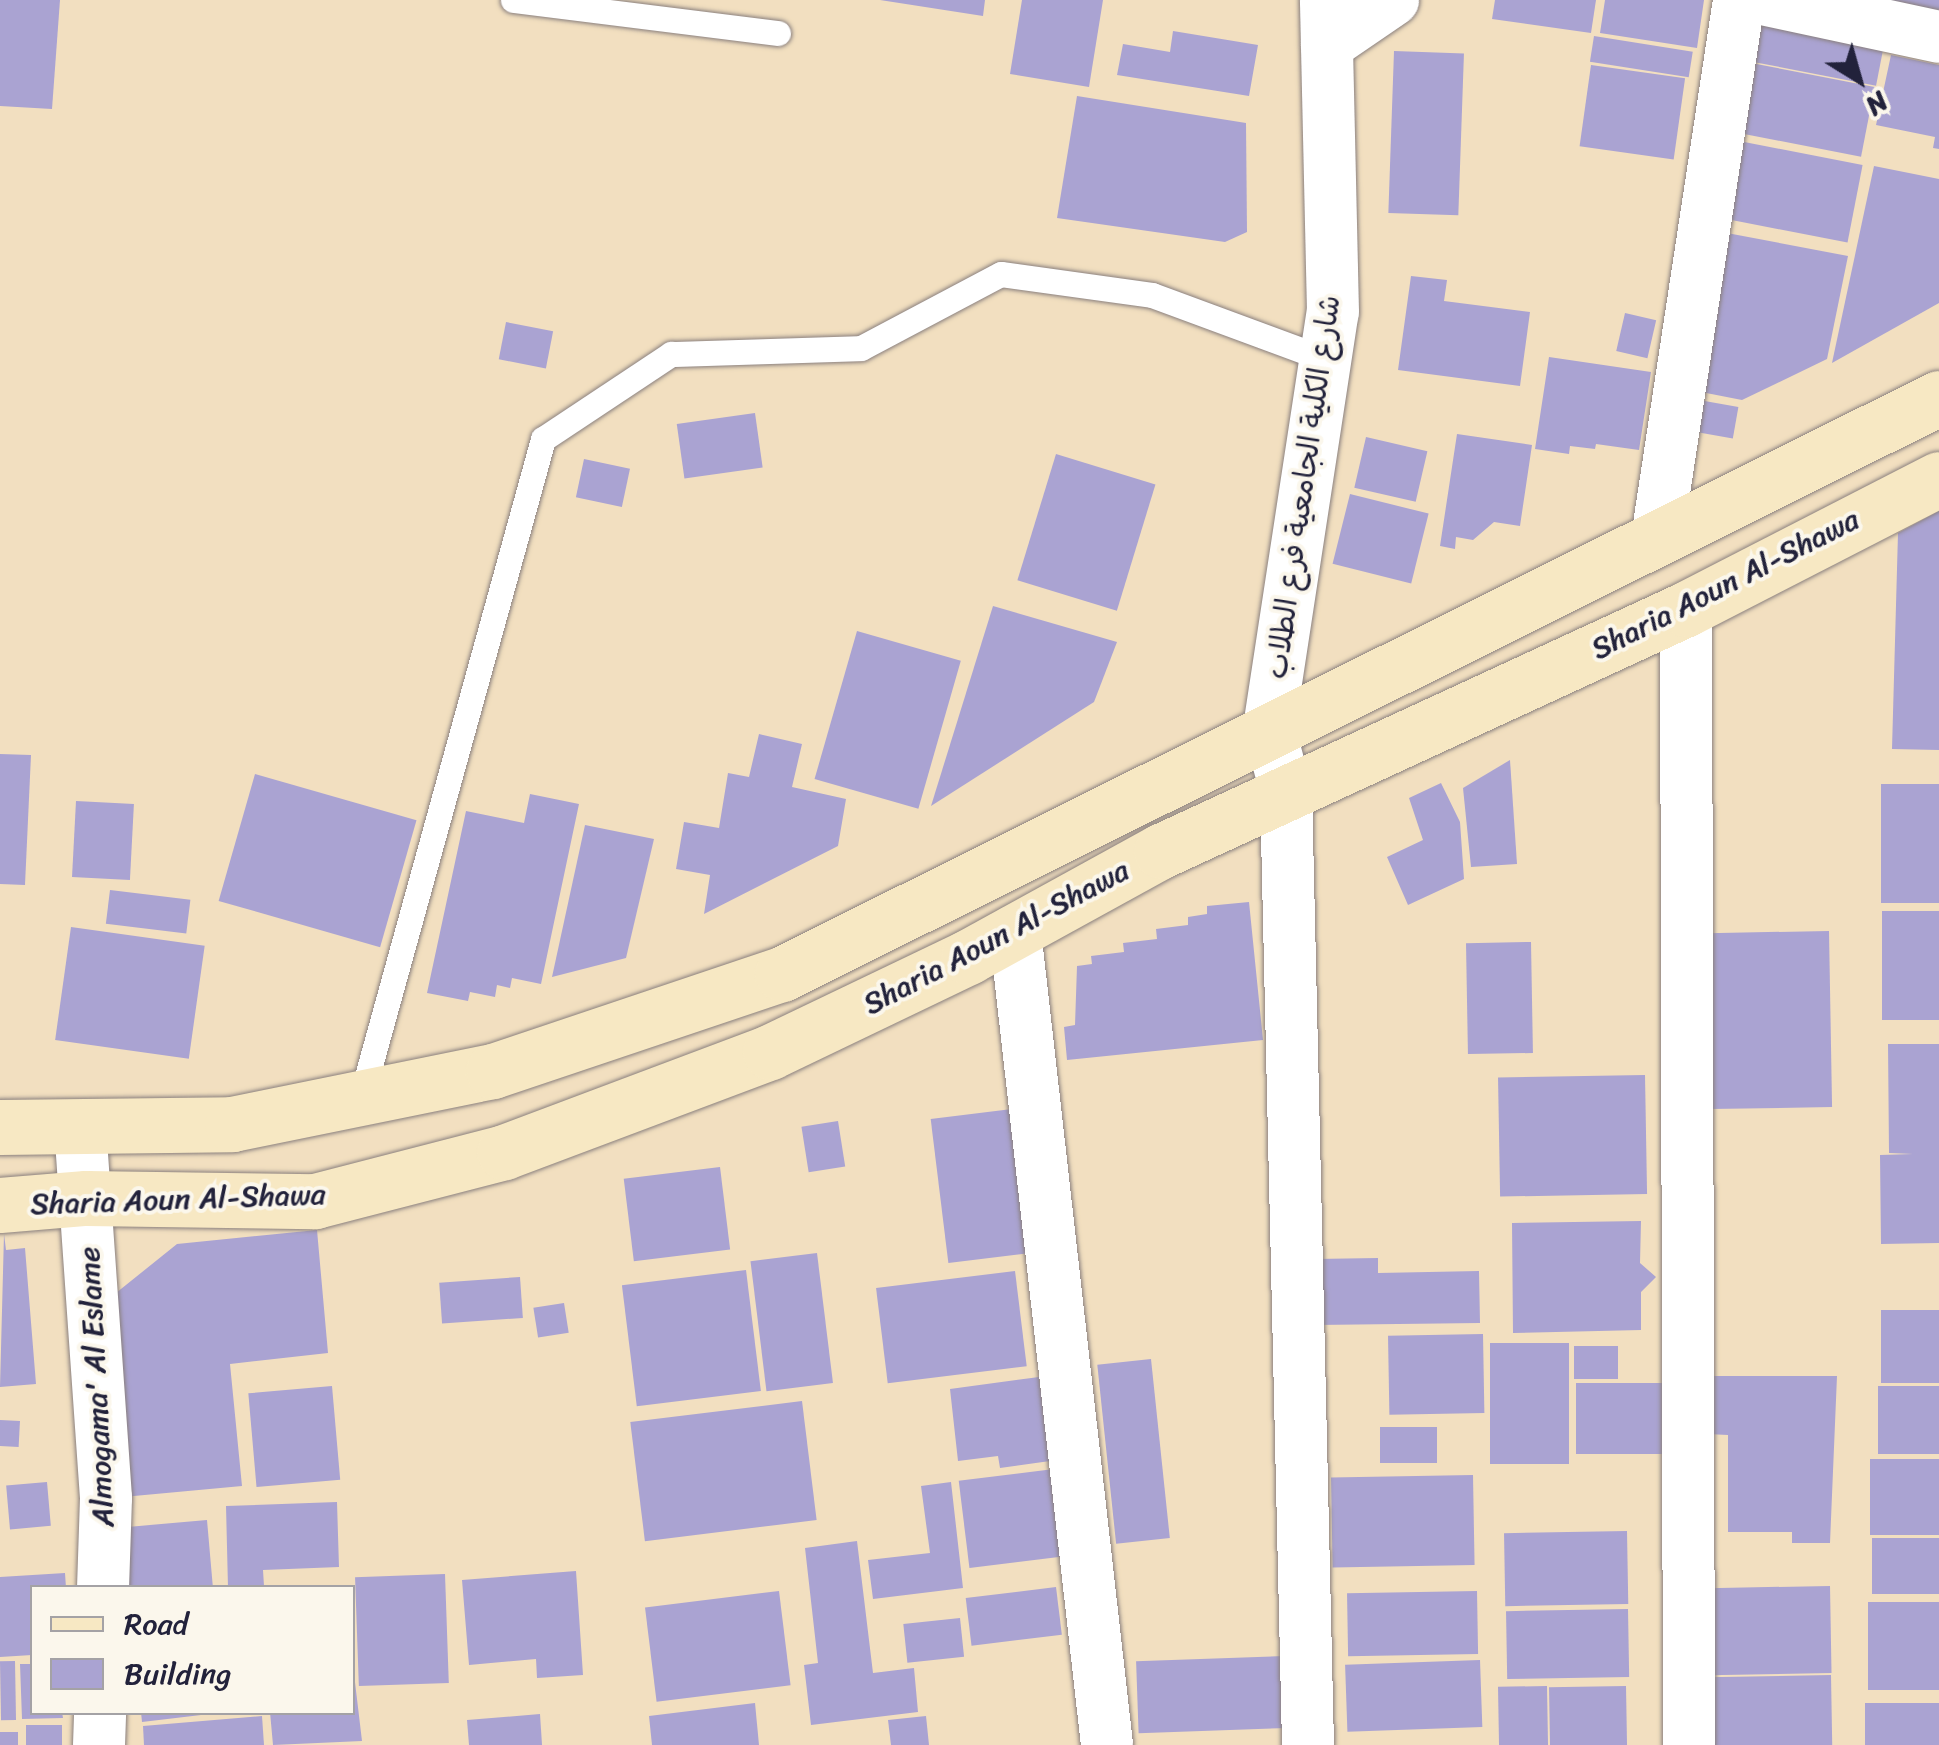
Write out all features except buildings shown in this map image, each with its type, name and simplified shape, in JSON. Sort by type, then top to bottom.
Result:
[{"type":"main road","name":"Sharia Aoun Al-Shawa","points":[[0,1127],[232,1124],[493,1071],[782,974],[1269,728],[1939,398]]},
{"type":"main road","name":"Sharia Aoun Al-Shawa","points":[[0,1205],[86,1198],[315,1201],[504,1152],[770,1052],[1015,931],[1286,790],[1686,609],[1939,479]]},
{"type":"street","points":[[1326,22],[1393,0]]},
{"type":"street","points":[[1657,538],[1740,0]]},
{"type":"street","points":[[1768,0],[1939,36]]},
{"type":"street","name":"شارع الكلية الجامعية فرع الطلاب","points":[[1308,1745],[1286,790],[1269,728],[1332,312],[1326,22]]},
{"type":"street","points":[[1686,609],[1689,1745]]},
{"type":"street","points":[[1015,931],[1107,1745]]},
{"type":"street","name":"Almogama' Al Eslame","points":[[80,1126],[106,1498],[104,1585]]},
{"type":"street","points":[[99,1745],[100,1715]]},
{"type":"lane","points":[[514,0],[778,33]]},
{"type":"lane","points":[[360,1098],[543,439],[671,354],[860,348],[1001,274],[1152,295],[1325,359]]}]
